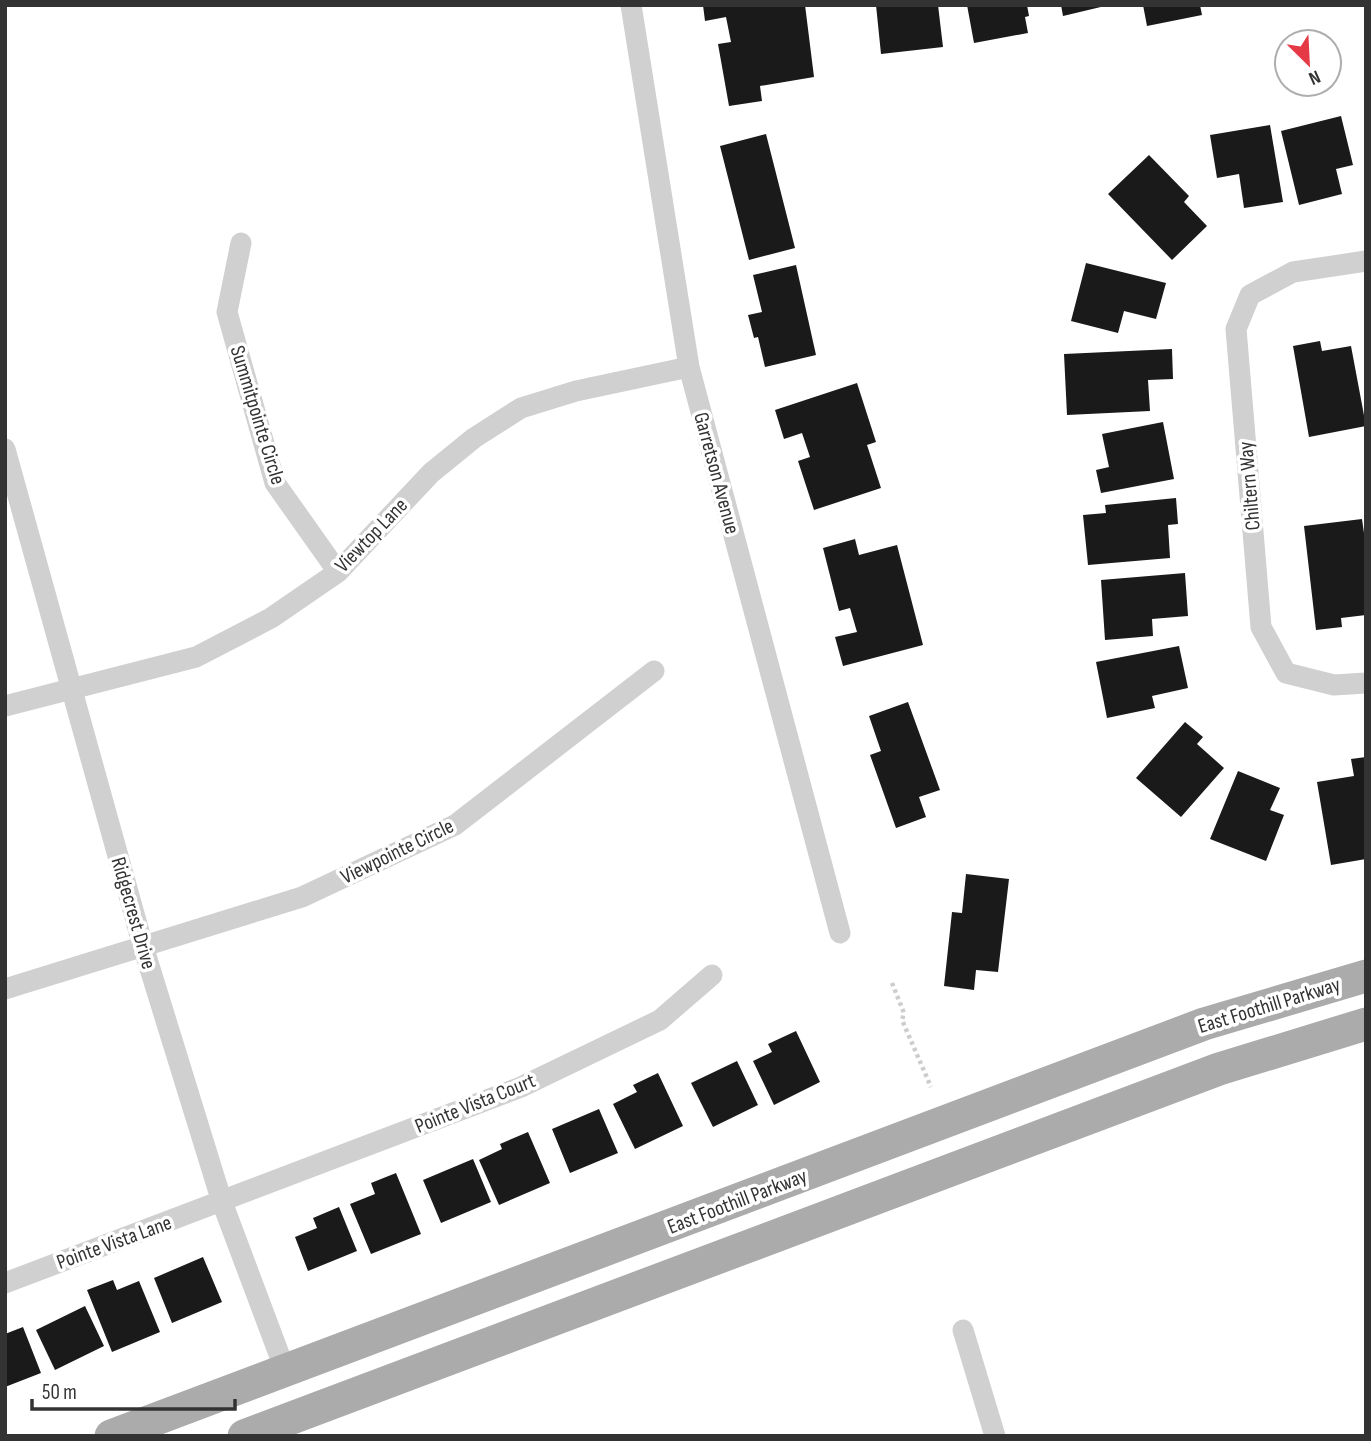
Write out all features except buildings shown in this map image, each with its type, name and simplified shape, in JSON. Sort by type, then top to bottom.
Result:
[{"type":"main road","name":"East Foothill Parkway","points":[[111,1436],[1204,1024],[1366,976]]},
{"type":"main road","points":[[244,1436],[1219,1069],[1366,1024]]},
{"type":"street","name":"Garretson Avenue","points":[[631,5],[689,367],[840,933]]},
{"type":"street","name":"Summitpointe Circle","points":[[241,243],[227,312],[275,483],[338,572]]},
{"type":"street","name":"Chiltern Way","points":[[1366,261],[1293,272],[1250,295],[1236,329],[1261,627],[1286,673],[1334,685],[1366,683]]},
{"type":"street","name":"Viewtop Lane","points":[[5,706],[196,657],[271,618],[338,572],[431,473],[474,438],[521,408],[576,391],[689,367]]},
{"type":"street","name":"Ridgecrest Drive","points":[[5,449],[143,946],[222,1202],[285,1370]]},
{"type":"street","name":"Viewpointe Circle","points":[[5,989],[302,898],[455,825],[654,671]]},
{"type":"street","name":"Pointe Vista Court","points":[[222,1202],[521,1087],[660,1020],[712,975]]},
{"type":"street","name":"Pointe Vista Lane","points":[[5,1283],[222,1202]]},
{"type":"street","points":[[963,1330],[995,1436]]},
{"type":"path","points":[[892,983],[904,1013],[902,1020],[931,1087]]}]
